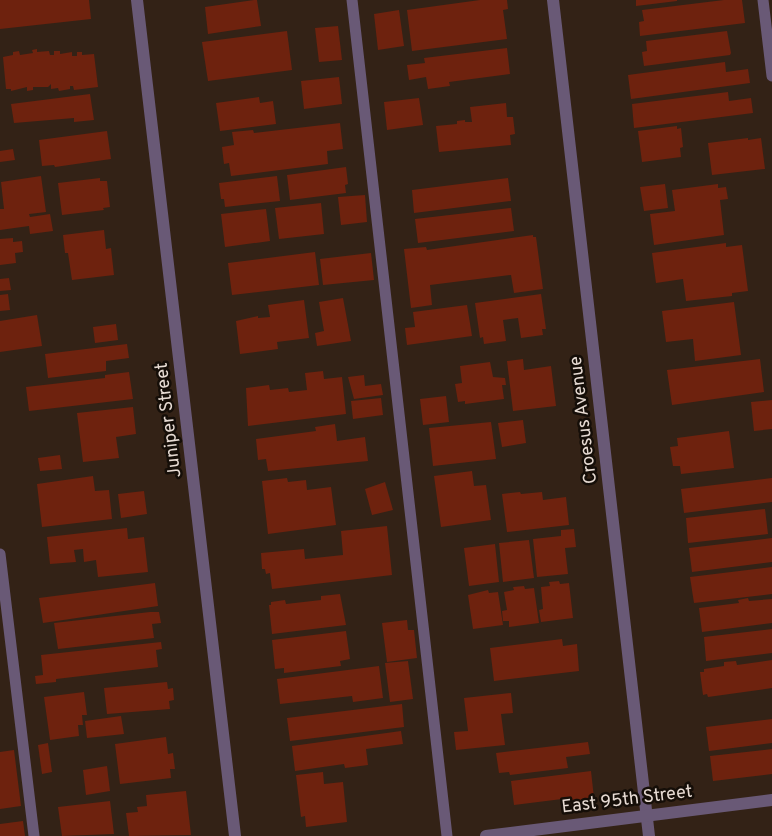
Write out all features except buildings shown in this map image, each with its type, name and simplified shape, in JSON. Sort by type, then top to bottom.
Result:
[{"type":"street","name":"Juniper Street","points":[[136,0],[236,836]]},
{"type":"street","name":"Croesus Avenue","points":[[553,0],[649,836]]},
{"type":"street","name":"East 95th Street","points":[[486,836],[646,814],[772,800]]},
{"type":"lane","points":[[352,0],[447,836]]},
{"type":"lane","points":[[763,0],[772,76]]},
{"type":"lane","points":[[0,554],[34,836]]}]
